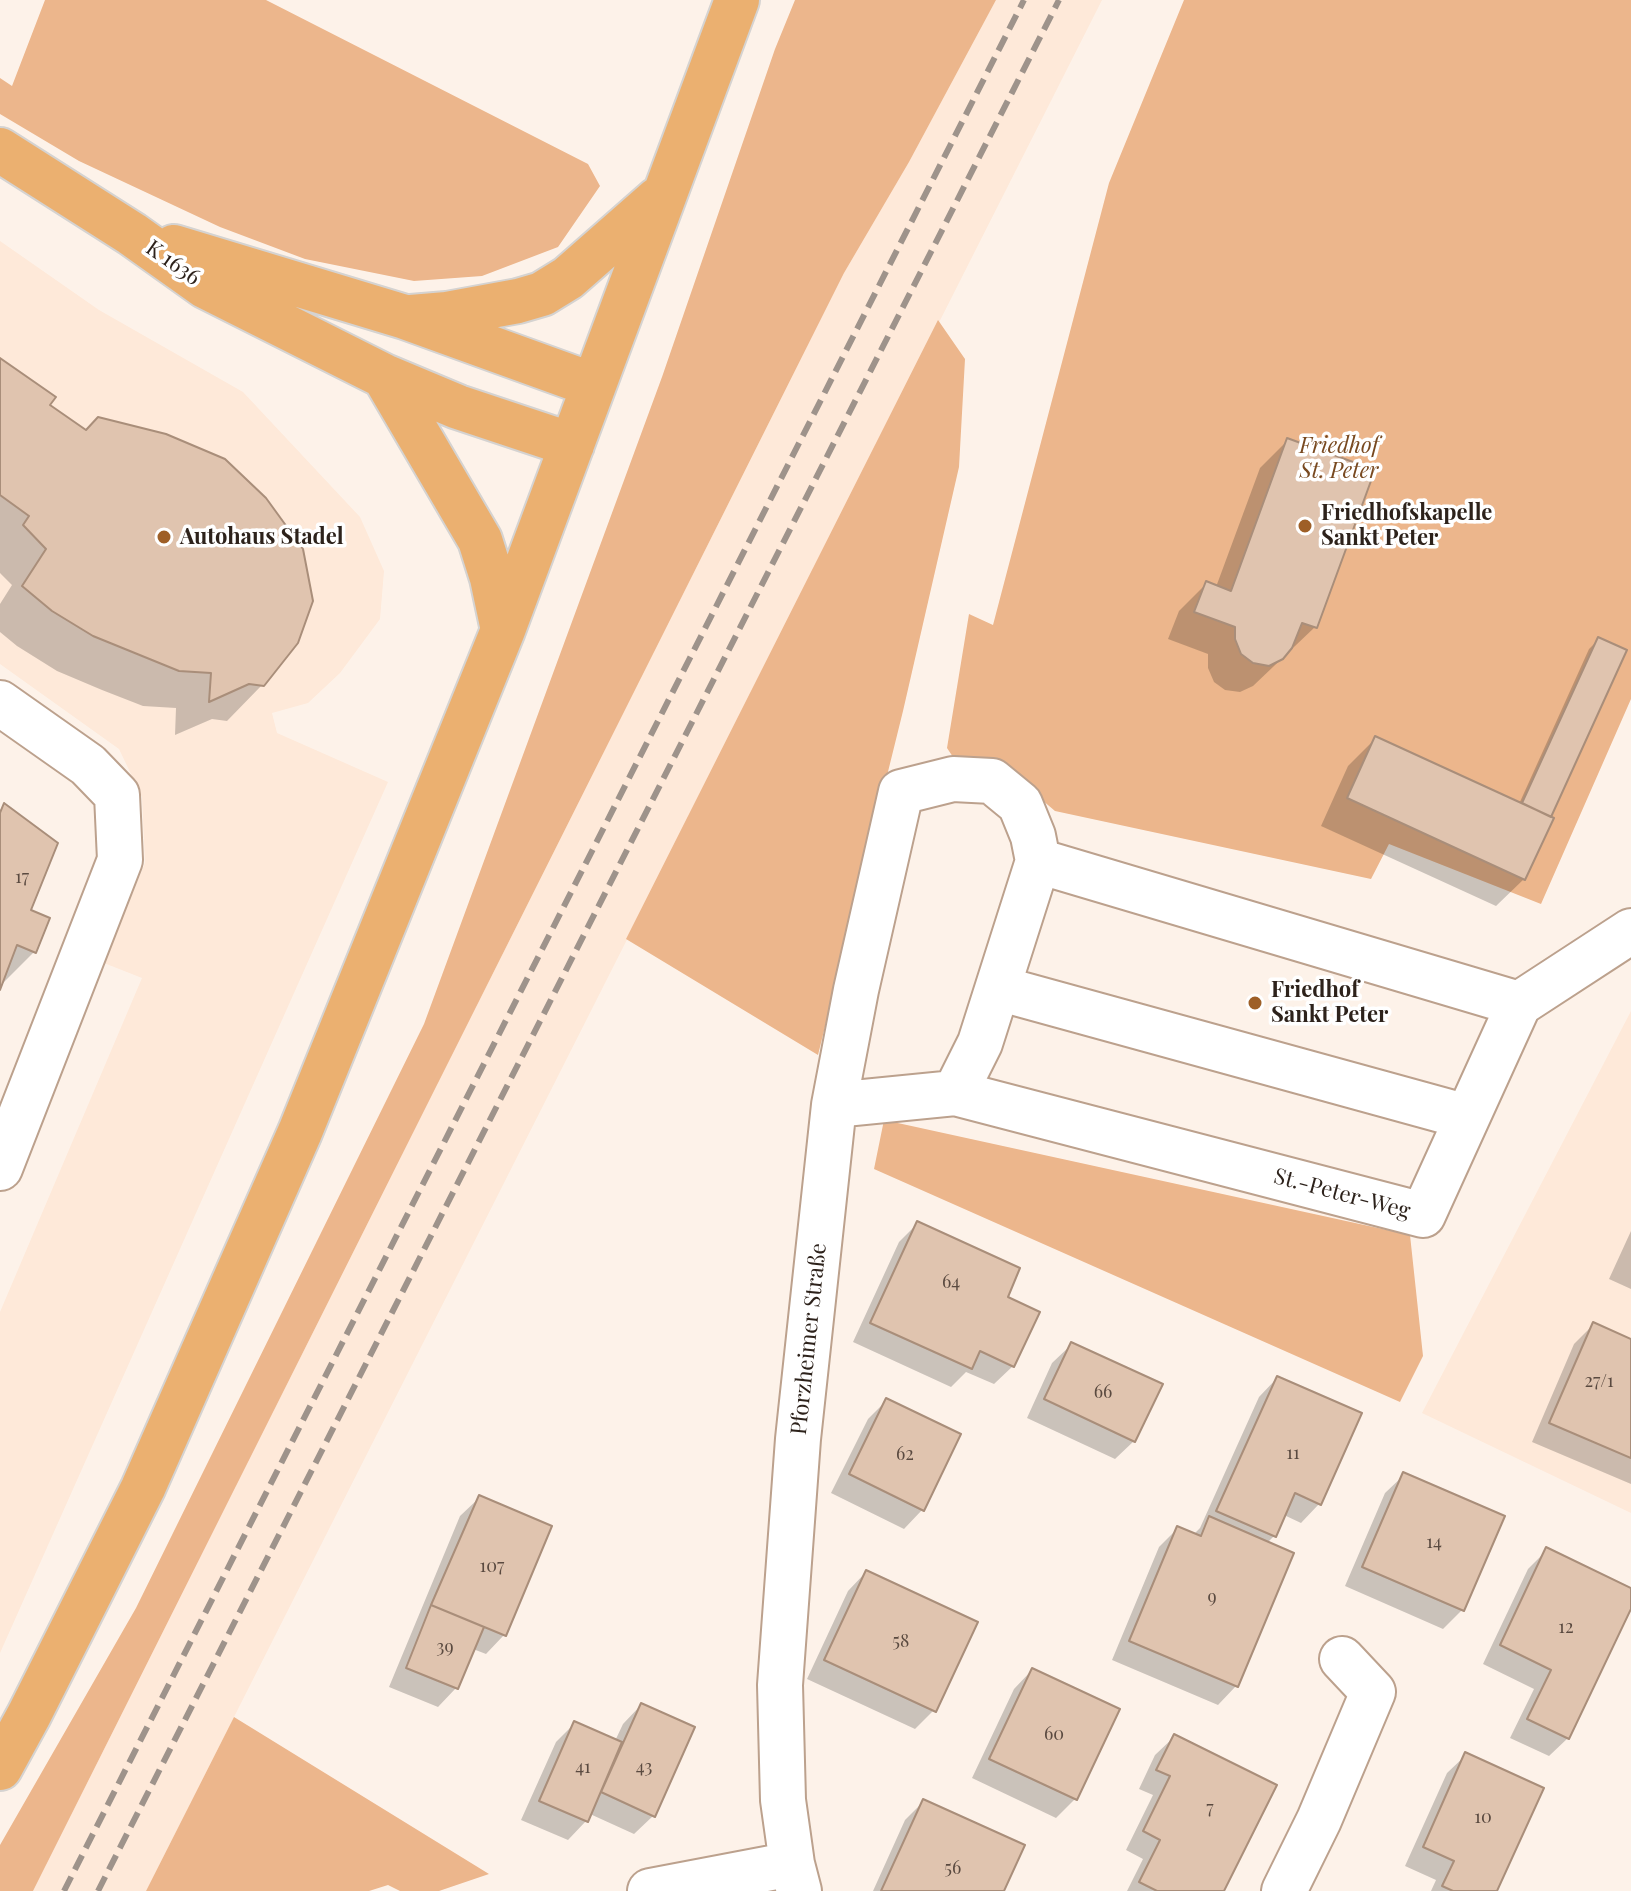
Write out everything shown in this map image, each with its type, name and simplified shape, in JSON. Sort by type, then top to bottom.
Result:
[{"type":"main road","points":[[0,1768],[143,1488],[300,1132],[503,630],[737,0]]},
{"type":"main road","name":"K 1636","points":[[0,150],[132,234],[205,286],[384,376],[458,407],[572,445]]},
{"type":"main road","points":[[405,317],[461,311],[542,294],[568,278],[663,195]]},
{"type":"main road","name":"K 1636","points":[[132,234],[405,317],[593,385]]},
{"type":"main road","points":[[384,376],[432,461],[462,504],[480,540],[503,630]]},
{"type":"street","points":[[0,703],[88,765],[117,795],[120,860],[0,1168]]},
{"type":"street","name":"Pforzheimer Straße","points":[[795,1878],[783,1800],[780,1685],[798,1439],[834,1105],[856,990],[901,792],[953,779],[992,781],[1020,804],[1033,836],[1038,861]]},
{"type":"street","points":[[834,1105],[955,1093],[980,1043],[1038,861],[1519,1004],[1631,931]]},
{"type":"street","points":[[998,988],[1467,1117]]},
{"type":"street","name":"St.-Peter-Weg","points":[[955,1093],[1423,1215],[1519,1004]]},
{"type":"street","points":[[1284,1891],[1319,1820],[1373,1692],[1342,1659]]},
{"type":"street","points":[[650,1891],[795,1878]]},
{"type":"shaded area","points":[[996,0],[1102,0],[146,1891],[33,1891],[844,273],[909,162]]},
{"type":"shaded area","points":[[0,241],[99,310],[243,392],[360,517],[384,571],[380,619],[340,673],[308,703],[272,713],[277,733],[388,782],[0,1653],[0,1312],[142,978],[104,963],[145,863],[142,797],[119,749],[0,664]]},
{"type":"shaded area","points":[[1631,1011],[1631,1513],[1422,1413]]},
{"type":"green space","points":[[45,0],[266,0],[588,164],[600,186],[558,247],[482,276],[414,281],[305,259],[220,227],[79,161],[0,114],[0,78],[12,86]]},
{"type":"green space","points":[[795,0],[996,0],[909,162],[844,273],[33,1891],[0,1891],[0,1845],[136,1608],[424,1024],[662,377],[775,49]]},
{"type":"green space","name":"Friedhof St. Peter","points":[[1184,0],[1631,0],[1631,699],[1541,904],[1389,844],[1371,879],[1055,811],[1015,777],[953,757],[947,748],[969,614],[993,625],[1109,183]]},
{"type":"green space","points":[[938,320],[965,359],[959,467],[903,711],[818,1055],[626,939]]},
{"type":"green space","points":[[884,1120],[1410,1235],[1423,1356],[1400,1402],[874,1169]]},
{"type":"green space","points":[[234,1717],[489,1874],[439,1891],[400,1891],[388,1885],[369,1891],[146,1891]]},
{"type":"building","name":"Autohaus Stadel","points":[[0,358],[56,397],[50,405],[86,430],[98,417],[166,434],[225,459],[266,498],[303,549],[313,601],[298,643],[264,686],[249,684],[209,702],[211,673],[179,671],[93,636],[52,611],[22,586],[46,549],[23,525],[29,516],[0,495]]},
{"type":"building","name":"Friedhofskapelle Sankt Peter","points":[[1287,438],[1375,470],[1317,628],[1302,623],[1292,648],[1283,659],[1269,666],[1253,663],[1241,654],[1235,639],[1235,627],[1194,612],[1206,581],[1231,591]]},
{"type":"building","points":[[1598,637],[1627,650],[1551,817],[1522,803]]},
{"type":"building","points":[[1375,736],[1554,818],[1525,880],[1347,798]]},
{"type":"building","points":[[4,803],[58,843],[31,910],[50,918],[36,953],[17,945],[0,990],[0,813]]},
{"type":"building","points":[[917,1221],[1020,1268],[1008,1297],[1040,1312],[1014,1367],[980,1351],[972,1369],[870,1323]]},
{"type":"building","points":[[1593,1322],[1631,1339],[1631,1458],[1549,1423]]},
{"type":"building","points":[[1071,1342],[1163,1384],[1135,1442],[1044,1399]]},
{"type":"building","points":[[1277,1376],[1362,1413],[1321,1505],[1295,1493],[1276,1537],[1216,1511]]},
{"type":"building","points":[[886,1398],[961,1434],[924,1511],[849,1474]]},
{"type":"building","points":[[1403,1472],[1505,1516],[1464,1611],[1362,1567]]},
{"type":"building","points":[[479,1495],[552,1526],[506,1636],[431,1605]]},
{"type":"building","points":[[1209,1516],[1294,1553],[1238,1687],[1129,1641],[1177,1526],[1201,1536]]},
{"type":"building","points":[[1546,1547],[1631,1588],[1631,1609],[1569,1739],[1527,1719],[1551,1670],[1500,1645]]},
{"type":"building","points":[[866,1570],[978,1622],[936,1712],[824,1660]]},
{"type":"building","points":[[431,1605],[484,1627],[458,1689],[406,1668]]},
{"type":"building","points":[[1032,1668],[1120,1709],[1077,1800],[989,1759]]},
{"type":"building","points":[[641,1703],[695,1727],[655,1817],[601,1792]]},
{"type":"building","points":[[574,1721],[622,1742],[588,1822],[539,1801]]},
{"type":"building","points":[[1174,1734],[1277,1785],[1224,1891],[1157,1891],[1139,1882],[1160,1840],[1143,1831],[1170,1776],[1156,1770]]},
{"type":"building","points":[[1465,1752],[1544,1788],[1497,1891],[1453,1891],[1442,1886],[1454,1861],[1423,1847]]},
{"type":"building","points":[[923,1799],[1025,1845],[1004,1891],[881,1891]]},
{"type":"railway","points":[[64,1891],[1024,0]]},
{"type":"railway","points":[[98,1891],[1059,0]]},
{"type":"place","name":"Friedhofskapelle Sankt Peter","points":[[1305,526]]},
{"type":"place","name":"Autohaus Stadel","points":[[164,537]]},
{"type":"place","name":"Friedhof Sankt Peter","points":[[1255,1003]]}]
